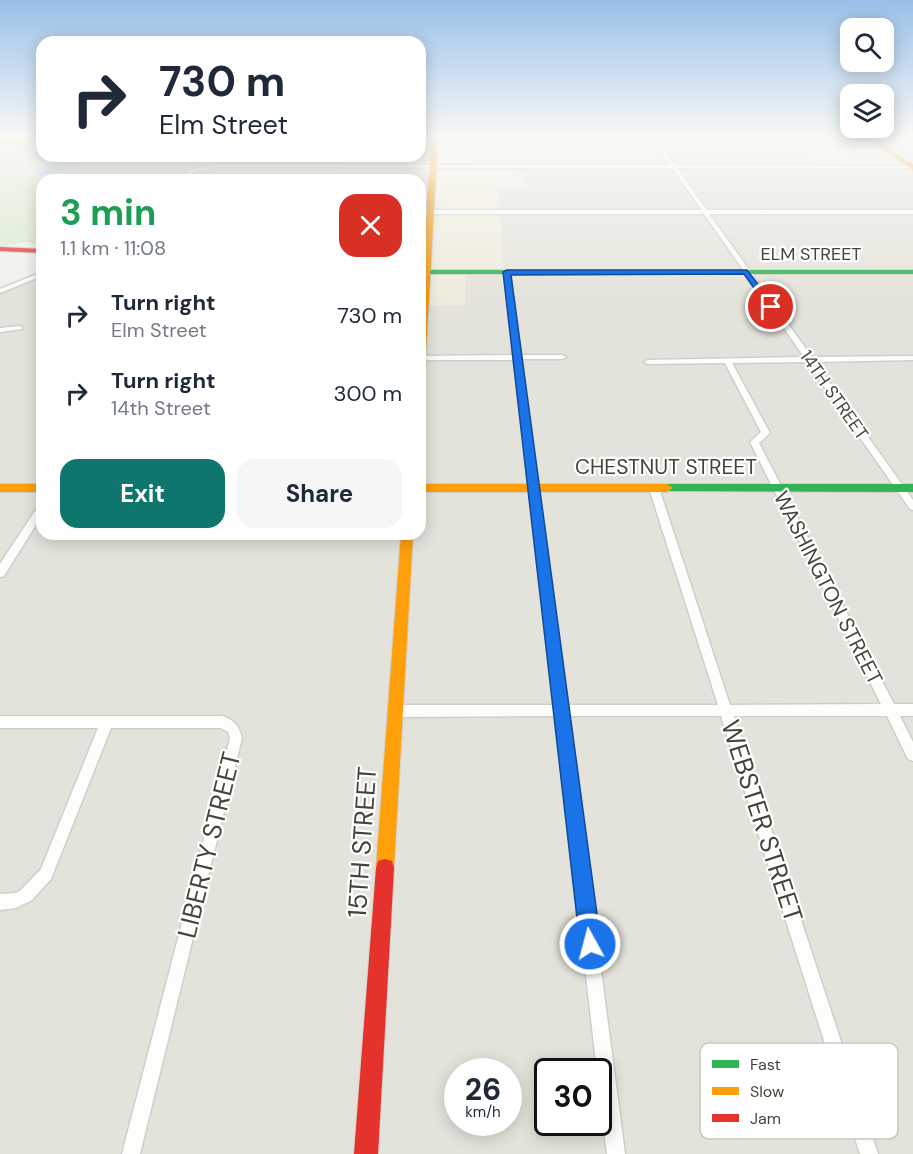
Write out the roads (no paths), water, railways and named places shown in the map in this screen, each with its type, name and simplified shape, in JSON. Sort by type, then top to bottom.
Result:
[{"type":"main road","points":[[426,207],[429,190]]},
{"type":"main road","points":[[0,249],[36,251]]},
{"type":"main road","name":"ELM STREET","points":[[426,273],[913,272]]},
{"type":"main road","points":[[0,488],[36,488]]},
{"type":"main road","name":"CHESTNUT STREET","points":[[426,488],[906,488]]},
{"type":"main road","name":"15TH STREET","points":[[366,1154],[407,540]]},
{"type":"street","name":"14TH STREET","points":[[689,190],[809,358],[906,488],[913,507]]},
{"type":"street","points":[[426,212],[913,212]]},
{"type":"street","points":[[507,272],[616,1154]]},
{"type":"street","points":[[0,291],[36,276]]},
{"type":"street","points":[[0,330],[20,328]]},
{"type":"street","points":[[426,364],[562,357]]},
{"type":"street","points":[[648,362],[913,358]]},
{"type":"street","name":"WASHINGTON STREET","points":[[727,360],[766,433],[754,442],[913,755]]},
{"type":"street","name":"WEBSTER STREET","points":[[654,488],[833,1043]]},
{"type":"street","points":[[0,573],[36,516]]},
{"type":"street","points":[[395,711],[913,710]]},
{"type":"street","name":"LIBERTY STREET","points":[[0,722],[223,722],[233,728],[236,738],[131,1154]]},
{"type":"street","points":[[0,902],[17,902],[32,892],[46,874],[107,722]]},
{"type":"street","name":"WEBSTER STREET","points":[[864,1139],[869,1154]]}]
